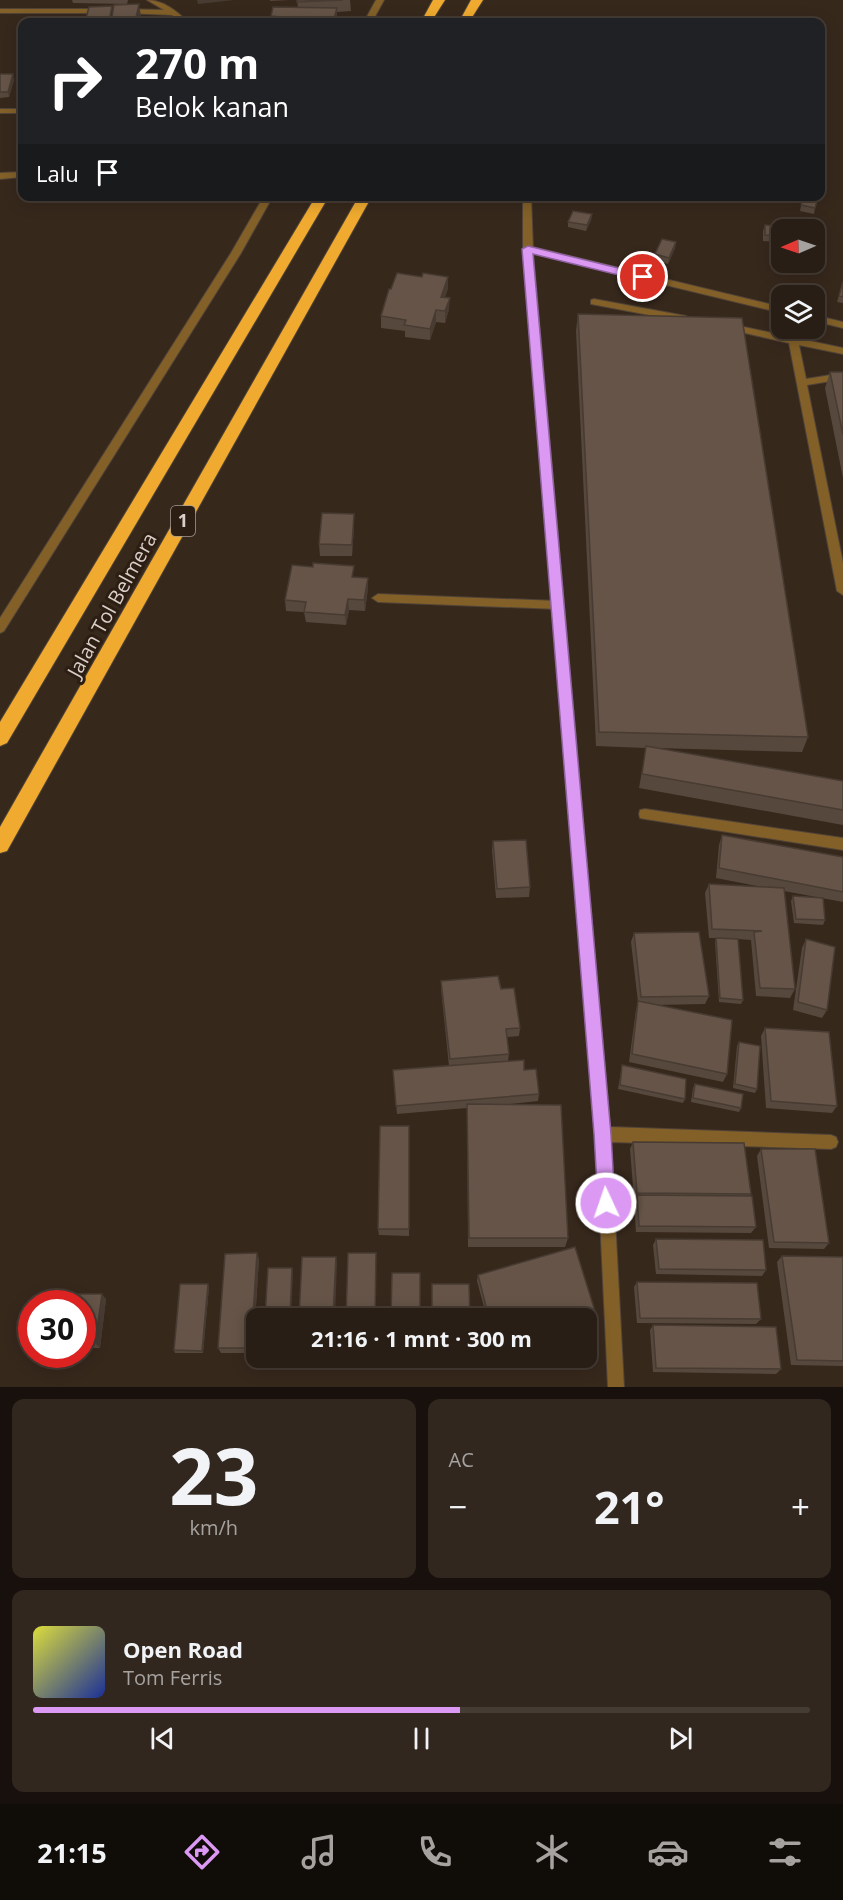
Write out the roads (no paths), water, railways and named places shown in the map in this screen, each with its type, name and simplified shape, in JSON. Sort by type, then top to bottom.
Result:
[{"type":"highway","points":[[428,18],[439,0]]},
{"type":"highway","points":[[466,18],[477,0]]},
{"type":"highway","name":"Jalan Tol Belmera","points":[[0,738],[320,201]]},
{"type":"highway","name":"Jalan Tol Belmera","points":[[0,845],[363,201]]},
{"type":"street","points":[[151,0],[180,18]]},
{"type":"street","points":[[370,18],[380,0]]},
{"type":"street","points":[[0,11],[71,10],[174,13]]},
{"type":"street","points":[[0,111],[18,111]]},
{"type":"street","points":[[0,176],[18,175]]},
{"type":"street","points":[[0,628],[229,264],[266,201]]},
{"type":"street","points":[[527,201],[528,249],[603,1134],[616,1387]]},
{"type":"street","points":[[528,249],[771,307]]},
{"type":"street","points":[[594,302],[700,322]]},
{"type":"street","points":[[825,321],[843,325]]},
{"type":"street","points":[[723,326],[771,335]]},
{"type":"street","points":[[843,351],[793,339],[843,591]]},
{"type":"street","points":[[802,383],[843,376]]},
{"type":"street","points":[[378,598],[558,605]]},
{"type":"street","points":[[645,814],[843,844]]},
{"type":"street","points":[[603,1134],[831,1142]]}]
